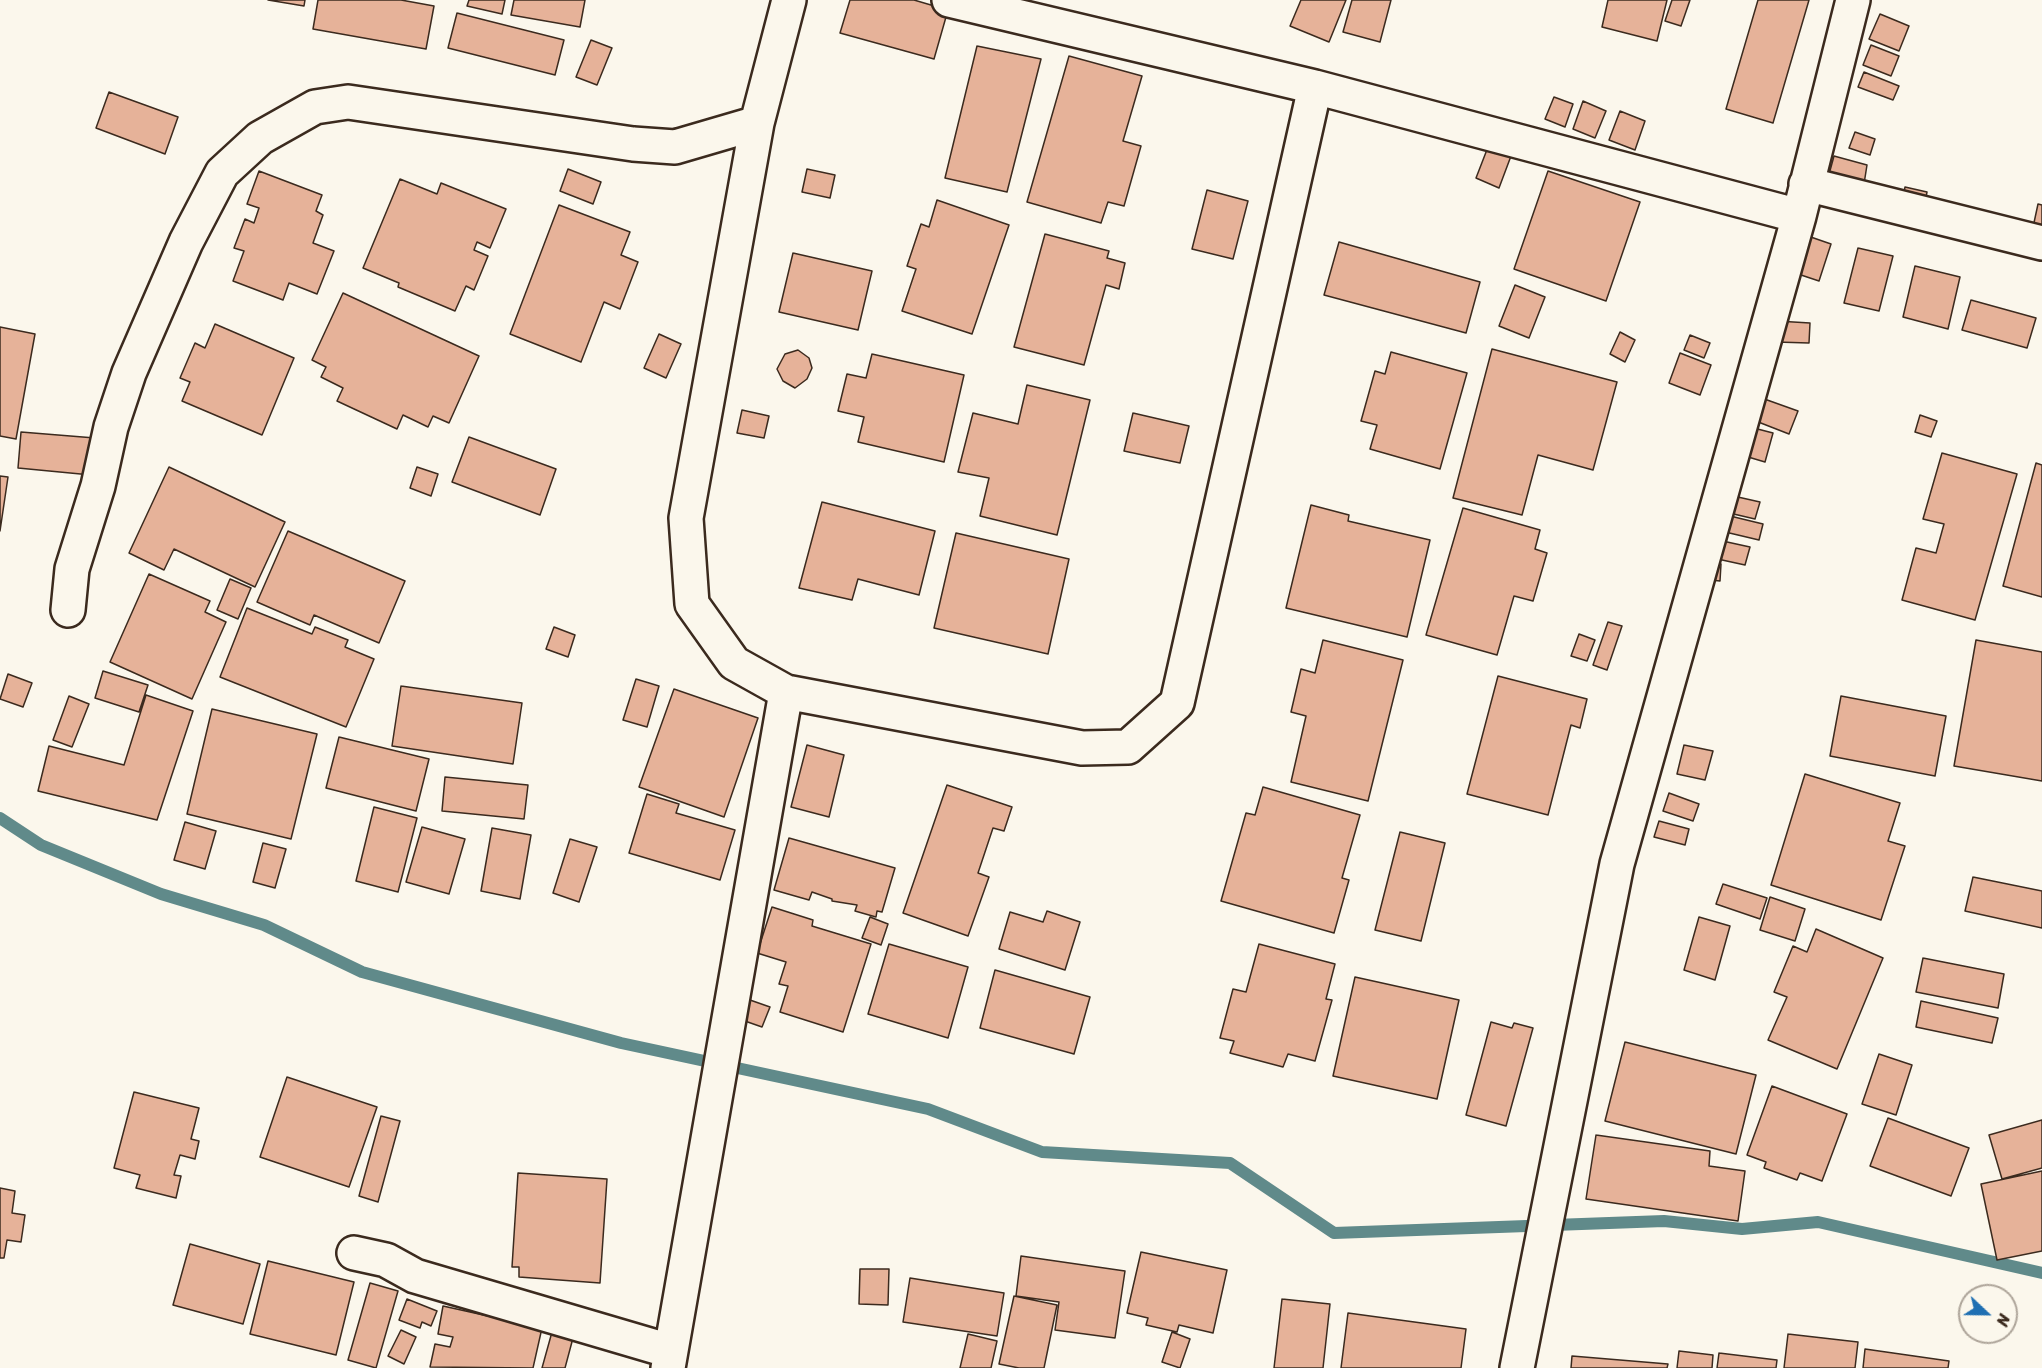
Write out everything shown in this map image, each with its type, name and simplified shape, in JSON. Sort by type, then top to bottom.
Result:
[{"type":"street","points":[[789,0],[757,123],[686,518],[692,604],[735,663],[786,692],[1082,748],[1128,747],[1177,703],[1315,87]]},
{"type":"street","points":[[949,0],[1315,87],[1799,216]]},
{"type":"street","points":[[1517,1368],[1617,864],[1799,216],[1853,0]]},
{"type":"street","points":[[68,610],[72,570],[98,486],[111,427],[129,373],[186,242],[222,173],[260,138],[315,107],[348,102],[633,144],[675,147],[757,123]]},
{"type":"street","points":[[1806,184],[2042,243]]},
{"type":"street","points":[[354,1253],[386,1260],[415,1276],[669,1360],[786,692]]},
{"type":"building","points":[[268,0],[305,0],[304,6]]},
{"type":"building","points":[[318,0],[401,0],[434,6],[426,49],[313,29]]},
{"type":"building","points":[[469,0],[505,0],[502,14],[467,6]]},
{"type":"building","points":[[514,0],[585,0],[580,27],[511,15]]},
{"type":"building","points":[[850,0],[914,0],[948,10],[934,59],[840,33]]},
{"type":"building","points":[[1301,0],[1346,0],[1329,42],[1290,26]]},
{"type":"building","points":[[1352,0],[1391,0],[1380,42],[1343,32]]},
{"type":"building","points":[[1608,0],[1667,0],[1657,41],[1602,27]]},
{"type":"building","points":[[1672,0],[1690,0],[1681,26],[1665,21]]},
{"type":"building","points":[[1758,0],[1809,0],[1773,123],[1726,109]]},
{"type":"building","points":[[457,13],[564,40],[555,75],[448,48]]},
{"type":"building","points":[[1880,14],[1909,26],[1899,51],[1869,39]]},
{"type":"building","points":[[591,40],[612,48],[597,85],[576,77]]},
{"type":"building","points":[[1871,45],[1899,56],[1891,76],[1863,65]]},
{"type":"building","points":[[977,46],[1041,59],[1007,192],[945,178]]},
{"type":"building","points":[[1069,56],[1142,76],[1123,141],[1141,146],[1124,206],[1108,202],[1101,223],[1027,202]]},
{"type":"building","points":[[1864,72],[1899,86],[1893,100],[1858,87]]},
{"type":"building","points":[[109,92],[178,117],[165,154],[96,128]]},
{"type":"building","points":[[1554,97],[1573,104],[1565,127],[1545,119]]},
{"type":"building","points":[[1583,101],[1606,111],[1595,138],[1573,129]]},
{"type":"building","points":[[1620,111],[1645,121],[1635,150],[1609,140]]},
{"type":"building","points":[[1855,132],[1875,139],[1870,155],[1849,148]]},
{"type":"building","points":[[1488,147],[1511,156],[1499,188],[1476,178]]},
{"type":"building","points":[[1834,156],[1867,165],[1864,184],[1828,178]]},
{"type":"building","points":[[568,169],[601,182],[593,204],[560,191]]},
{"type":"building","points":[[807,169],[835,175],[830,198],[802,192]]},
{"type":"building","points":[[259,171],[322,195],[316,211],[323,215],[313,243],[334,251],[317,294],[289,283],[283,300],[233,281],[244,251],[234,248],[245,219],[254,223],[259,208],[247,204]]},
{"type":"building","points":[[1548,171],[1640,202],[1606,301],[1514,269]]},
{"type":"building","points":[[400,179],[437,194],[441,183],[506,209],[490,248],[477,242],[474,250],[488,256],[474,290],[466,286],[455,311],[398,287],[399,283],[363,268]]},
{"type":"building","points":[[1905,187],[1927,192],[1924,207],[1902,203]]},
{"type":"building","points":[[1207,190],[1248,201],[1233,259],[1192,249]]},
{"type":"building","points":[[937,200],[1009,225],[972,334],[902,311],[916,269],[907,266],[921,224],[929,227]]},
{"type":"building","points":[[2038,204],[2042,205],[2042,234],[2032,232]]},
{"type":"building","points":[[559,205],[630,232],[621,255],[638,262],[620,309],[604,302],[581,362],[510,334]]},
{"type":"building","points":[[1045,234],[1109,251],[1107,258],[1125,263],[1119,289],[1106,285],[1084,365],[1014,347]]},
{"type":"building","points":[[1805,235],[1831,244],[1819,281],[1792,272]]},
{"type":"building","points":[[1339,242],[1480,282],[1466,333],[1324,295]]},
{"type":"building","points":[[1858,248],[1893,256],[1879,311],[1844,303]]},
{"type":"building","points":[[793,253],[872,271],[858,330],[779,312]]},
{"type":"building","points":[[1915,266],[1960,277],[1948,329],[1903,317]]},
{"type":"building","points":[[1515,285],[1545,297],[1529,338],[1499,326]]},
{"type":"building","points":[[343,293],[479,356],[449,423],[433,416],[428,427],[403,415],[397,429],[337,401],[343,388],[321,377],[326,367],[312,360]]},
{"type":"building","points":[[1971,300],[2036,318],[2027,348],[1962,330]]},
{"type":"building","points":[[1777,321],[1810,323],[1809,343],[1776,342]]},
{"type":"building","points":[[215,324],[294,358],[262,435],[182,401],[190,382],[180,378],[195,343],[205,348]]},
{"type":"building","points":[[0,327],[35,334],[16,439],[0,436]]},
{"type":"building","points":[[1620,332],[1635,340],[1625,362],[1610,354]]},
{"type":"building","points":[[659,334],[681,344],[666,378],[644,368]]},
{"type":"building","points":[[1690,335],[1710,343],[1704,358],[1684,350]]},
{"type":"building","points":[[1492,349],[1617,382],[1593,470],[1538,455],[1522,515],[1453,498]]},
{"type":"building","points":[[798,350],[809,358],[812,368],[807,379],[795,388],[783,381],[777,369],[785,354]]},
{"type":"building","points":[[1391,352],[1467,373],[1440,469],[1370,449],[1377,425],[1361,421],[1375,371],[1385,374]]},
{"type":"building","points":[[1680,353],[1711,365],[1700,395],[1669,383]]},
{"type":"building","points":[[872,354],[964,375],[944,462],[858,442],[864,417],[838,411],[847,374],[866,378]]},
{"type":"building","points":[[1027,385],[1090,400],[1057,535],[980,516],[989,478],[958,472],[973,413],[1018,424]]},
{"type":"building","points":[[1756,396],[1798,411],[1789,434],[1748,418]]},
{"type":"building","points":[[742,410],[769,416],[764,438],[737,433]]},
{"type":"building","points":[[1133,413],[1189,426],[1180,463],[1124,451]]},
{"type":"building","points":[[1920,415],[1937,421],[1931,437],[1915,432]]},
{"type":"building","points":[[1746,426],[1773,433],[1765,462],[1738,454]]},
{"type":"building","points":[[21,432],[95,438],[91,475],[18,468]]},
{"type":"building","points":[[469,437],[556,469],[540,515],[452,482]]},
{"type":"building","points":[[1942,453],[2017,474],[1975,620],[1902,600],[1916,548],[1936,553],[1944,524],[1923,519]]},
{"type":"building","points":[[2036,463],[2042,465],[2042,597],[2003,586]]},
{"type":"building","points":[[169,467],[285,522],[255,587],[174,549],[164,570],[129,553]]},
{"type":"building","points":[[417,467],[438,474],[431,496],[410,488]]},
{"type":"building","points":[[0,476],[8,477],[0,531]]},
{"type":"building","points":[[1729,495],[1760,502],[1755,519],[1725,512]]},
{"type":"building","points":[[822,502],[935,531],[919,595],[858,579],[852,600],[799,588]]},
{"type":"building","points":[[1311,505],[1349,515],[1348,521],[1430,540],[1407,637],[1286,608]]},
{"type":"building","points":[[1463,508],[1540,530],[1535,549],[1547,553],[1533,601],[1514,596],[1497,655],[1426,635]]},
{"type":"building","points":[[1726,515],[1763,524],[1759,540],[1721,531]]},
{"type":"building","points":[[288,531],[405,581],[379,643],[314,615],[310,625],[257,602]]},
{"type":"building","points":[[956,533],[1069,559],[1048,654],[934,628]]},
{"type":"building","points":[[1718,540],[1750,547],[1745,565],[1713,558]]},
{"type":"building","points":[[1705,562],[1721,564],[1720,581],[1702,579]]},
{"type":"building","points":[[149,574],[210,601],[205,612],[226,622],[192,699],[110,662]]},
{"type":"building","points":[[230,579],[251,588],[238,619],[217,610]]},
{"type":"building","points":[[247,608],[312,634],[315,627],[348,640],[345,647],[374,659],[346,727],[220,677]]},
{"type":"building","points":[[1608,622],[1622,626],[1607,670],[1593,665]]},
{"type":"building","points":[[554,627],[575,635],[568,657],[546,649]]},
{"type":"building","points":[[1579,634],[1595,640],[1587,661],[1571,656]]},
{"type":"building","points":[[1323,640],[1403,660],[1368,801],[1291,782],[1306,716],[1291,712],[1301,669],[1315,673]]},
{"type":"building","points":[[1976,640],[2042,652],[2042,781],[1954,766]]},
{"type":"building","points":[[103,671],[148,685],[139,712],[95,698]]},
{"type":"building","points":[[8,674],[32,683],[23,707],[0,699]]},
{"type":"building","points":[[1498,676],[1587,699],[1580,728],[1571,725],[1548,815],[1467,794]]},
{"type":"building","points":[[636,679],[659,686],[647,727],[623,720]]},
{"type":"building","points":[[401,686],[522,703],[513,764],[392,746]]},
{"type":"building","points":[[674,689],[758,718],[724,817],[639,787]]},
{"type":"building","points":[[146,695],[193,711],[157,820],[38,791],[49,746],[124,765]]},
{"type":"building","points":[[69,696],[89,704],[72,747],[53,740]]},
{"type":"building","points":[[1841,696],[1946,716],[1935,776],[1830,756]]},
{"type":"building","points":[[212,709],[317,734],[291,839],[187,814]]},
{"type":"building","points":[[339,737],[429,759],[416,811],[326,788]]},
{"type":"building","points":[[807,745],[844,755],[829,817],[791,807]]},
{"type":"building","points":[[1684,745],[1713,751],[1705,780],[1677,774]]},
{"type":"building","points":[[1805,774],[1900,803],[1888,841],[1905,846],[1881,920],[1771,885]]},
{"type":"building","points":[[445,777],[528,785],[524,819],[442,811]]},
{"type":"building","points":[[947,785],[1012,807],[1004,831],[993,828],[978,873],[989,877],[968,936],[903,913]]},
{"type":"building","points":[[1263,787],[1360,815],[1342,878],[1349,880],[1334,933],[1221,901],[1246,813],[1255,815]]},
{"type":"building","points":[[1669,793],[1699,804],[1693,821],[1663,811]]},
{"type":"building","points":[[647,794],[679,804],[676,813],[735,830],[720,880],[629,853]]},
{"type":"building","points":[[374,807],[417,818],[398,892],[356,881]]},
{"type":"building","points":[[1659,821],[1689,829],[1685,845],[1654,837]]},
{"type":"building","points":[[185,822],[216,831],[205,869],[174,860]]},
{"type":"building","points":[[422,827],[465,839],[449,894],[406,882]]},
{"type":"building","points":[[492,828],[531,835],[520,899],[481,891]]},
{"type":"building","points":[[1400,832],[1445,843],[1421,941],[1375,930]]},
{"type":"building","points":[[789,838],[895,868],[882,912],[877,911],[876,917],[855,911],[857,905],[832,901],[832,899],[812,892],[809,900],[774,890]]},
{"type":"building","points":[[570,839],[597,847],[579,902],[553,893]]},
{"type":"building","points":[[263,843],[286,849],[275,888],[253,882]]},
{"type":"building","points":[[1973,877],[2042,891],[2042,928],[1965,911]]},
{"type":"building","points":[[1723,884],[1767,898],[1760,919],[1716,904]]},
{"type":"building","points":[[1770,897],[1805,909],[1795,941],[1760,930]]},
{"type":"building","points":[[772,907],[813,920],[812,926],[871,944],[843,1032],[780,1012],[788,986],[779,984],[786,962],[757,953]]},
{"type":"building","points":[[1047,911],[1080,922],[1065,970],[999,949],[1010,912],[1043,922]]},
{"type":"building","points":[[870,917],[888,924],[881,945],[862,938]]},
{"type":"building","points":[[1699,917],[1730,926],[1715,980],[1684,970]]},
{"type":"building","points":[[1816,929],[1883,958],[1837,1069],[1768,1040],[1787,997],[1774,992],[1793,946],[1807,952]]},
{"type":"building","points":[[889,944],[968,967],[948,1038],[868,1014]]},
{"type":"building","points":[[1259,944],[1335,964],[1326,999],[1332,1000],[1315,1061],[1288,1054],[1283,1067],[1230,1053],[1234,1041],[1220,1038],[1233,989],[1246,992]]},
{"type":"building","points":[[1923,958],[2004,974],[1998,1008],[1916,992]]},
{"type":"building","points":[[995,970],[1090,997],[1074,1054],[980,1028]]},
{"type":"building","points":[[1355,977],[1459,1000],[1437,1099],[1333,1076]]},
{"type":"building","points":[[750,1000],[770,1007],[762,1027],[742,1020]]},
{"type":"building","points":[[1921,1001],[1998,1018],[1992,1043],[1916,1027]]},
{"type":"building","points":[[1491,1022],[1512,1028],[1514,1023],[1533,1028],[1506,1126],[1466,1115]]},
{"type":"building","points":[[1625,1042],[1756,1075],[1736,1154],[1605,1121]]},
{"type":"building","points":[[1879,1054],[1912,1065],[1896,1115],[1862,1104]]},
{"type":"building","points":[[287,1077],[377,1107],[349,1187],[260,1157]]},
{"type":"building","points":[[1772,1086],[1847,1114],[1822,1181],[1800,1173],[1797,1180],[1764,1168],[1766,1162],[1747,1155]]},
{"type":"building","points":[[134,1092],[199,1108],[191,1139],[199,1141],[195,1159],[180,1155],[174,1175],[181,1176],[176,1198],[136,1188],[140,1175],[114,1168]]},
{"type":"building","points":[[381,1116],[400,1121],[378,1202],[359,1196]]},
{"type":"building","points":[[1888,1118],[1969,1148],[1951,1196],[1870,1166]]},
{"type":"building","points":[[2042,1120],[2042,1168],[2002,1179],[1989,1135]]},
{"type":"building","points":[[1596,1135],[1710,1151],[1709,1166],[1745,1171],[1738,1221],[1586,1199]]},
{"type":"building","points":[[2042,1171],[2042,1251],[1997,1260],[1981,1184]]},
{"type":"building","points":[[518,1173],[607,1179],[600,1283],[519,1277],[519,1267],[512,1267]]},
{"type":"building","points":[[0,1188],[15,1191],[12,1213],[25,1215],[21,1242],[7,1240],[4,1258],[0,1258]]},
{"type":"building","points":[[190,1244],[260,1264],[243,1324],[173,1305]]},
{"type":"building","points":[[1141,1252],[1227,1270],[1213,1333],[1179,1325],[1177,1332],[1146,1325],[1148,1318],[1127,1313]]},
{"type":"building","points":[[1021,1256],[1125,1271],[1115,1338],[1055,1330],[1059,1302],[1016,1296]]},
{"type":"building","points":[[268,1261],[354,1282],[336,1355],[250,1334]]},
{"type":"building","points":[[860,1269],[889,1269],[888,1305],[859,1304]]},
{"type":"building","points":[[910,1278],[1004,1293],[997,1336],[903,1322]]},
{"type":"building","points":[[370,1283],[398,1291],[376,1368],[348,1360]]},
{"type":"building","points":[[1014,1296],[1057,1305],[1044,1368],[1019,1368],[999,1364]]},
{"type":"building","points":[[407,1299],[437,1311],[431,1326],[422,1322],[420,1328],[399,1320]]},
{"type":"building","points":[[1282,1299],[1330,1304],[1323,1368],[1274,1368]]},
{"type":"building","points":[[443,1306],[542,1328],[533,1368],[430,1367],[435,1344],[450,1347],[453,1337],[438,1334]]},
{"type":"building","points":[[1348,1313],[1466,1329],[1461,1368],[1341,1368]]},
{"type":"building","points":[[401,1330],[416,1337],[404,1364],[388,1356]]},
{"type":"building","points":[[552,1332],[573,1338],[565,1368],[542,1368]]},
{"type":"building","points":[[1172,1332],[1190,1339],[1180,1368],[1162,1362]]},
{"type":"building","points":[[968,1334],[997,1341],[991,1368],[960,1368]]},
{"type":"building","points":[[1788,1334],[1858,1342],[1855,1368],[1784,1368]]},
{"type":"building","points":[[1865,1349],[1949,1361],[1948,1368],[1863,1368]]},
{"type":"building","points":[[1679,1351],[1713,1355],[1712,1368],[1677,1368]]},
{"type":"building","points":[[1719,1353],[1777,1360],[1776,1368],[1717,1368]]},
{"type":"building","points":[[1572,1356],[1668,1364],[1667,1368],[1571,1368]]},
{"type":"waterway","points":[[0,818],[41,845],[161,894],[264,925],[362,972],[621,1043],[928,1109],[1042,1152],[1230,1163],[1334,1233],[1664,1221],[1742,1229],[1818,1222],[2042,1273]]}]
